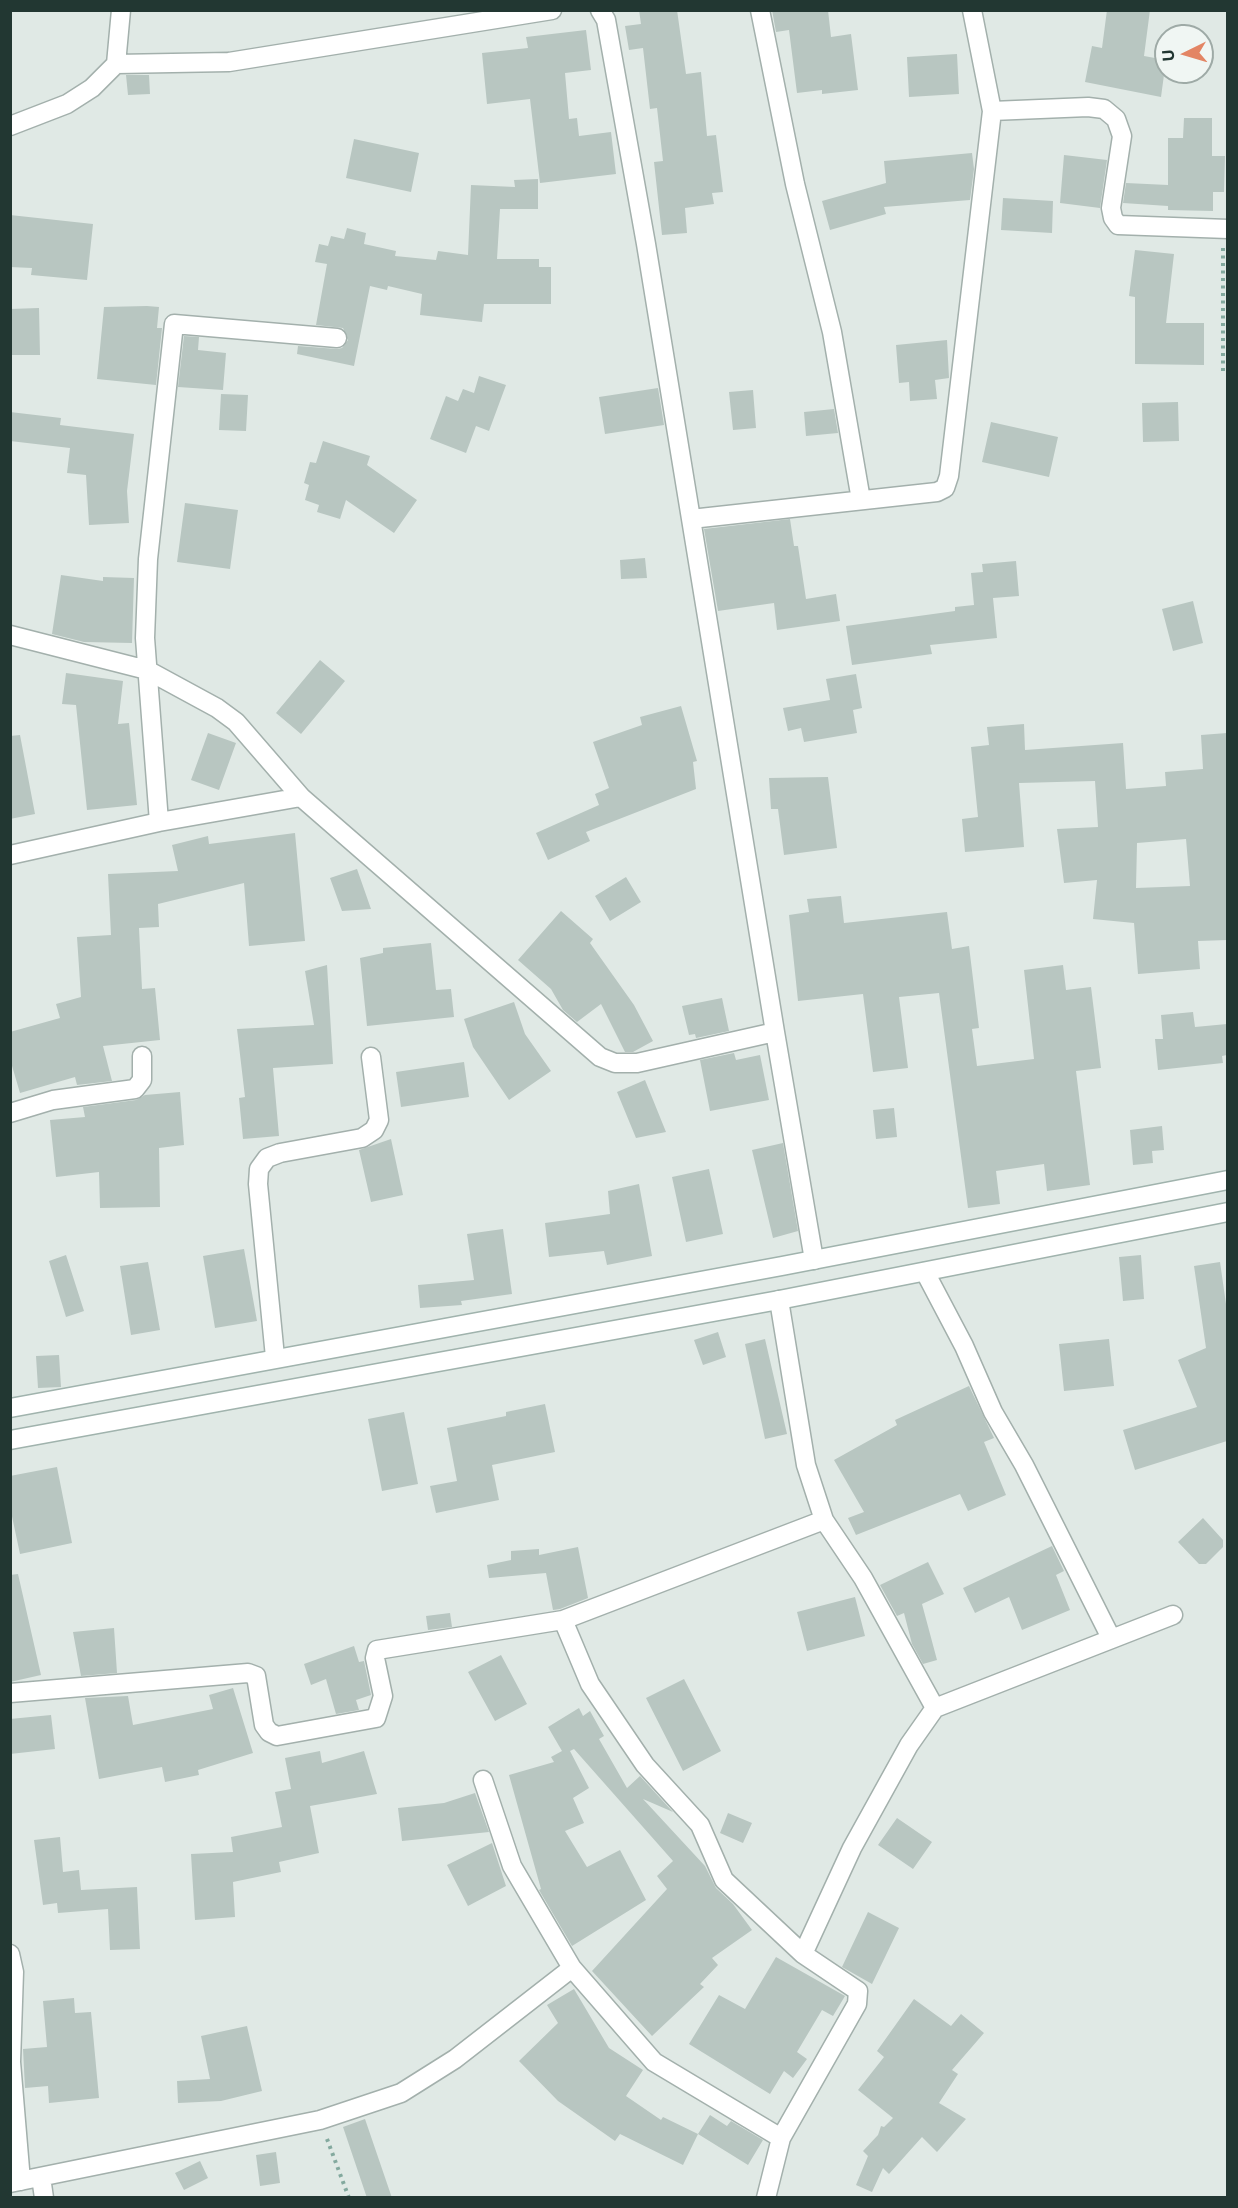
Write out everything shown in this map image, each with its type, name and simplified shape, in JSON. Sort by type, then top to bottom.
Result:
[{"type":"street","points":[[10,126],[67,104],[92,88],[116,64],[121,10]]},
{"type":"street","points":[[116,64],[228,62],[552,10]]},
{"type":"street","points":[[600,10],[606,20],[642,220],[814,1260]]},
{"type":"street","points":[[760,10],[795,184],[832,332],[861,500]]},
{"type":"street","points":[[691,519],[937,492],[945,488],[949,476],[992,111],[972,10]]},
{"type":"street","points":[[992,111],[1088,107],[1104,109],[1116,118],[1122,136],[1111,208],[1113,219],[1118,225],[1225,229]]},
{"type":"street","points":[[159,822],[145,638],[148,559],[174,324],[337,338]]},
{"type":"street","points":[[10,635],[147,670],[217,708],[236,722],[301,797],[600,1057],[615,1063],[637,1063],[775,1032]]},
{"type":"street","points":[[10,855],[159,822],[301,797]]},
{"type":"street","points":[[10,1113],[53,1100],[135,1089],[142,1080],[142,1056]]},
{"type":"street","points":[[275,1357],[258,1184],[259,1170],[267,1158],[280,1153],[362,1138],[374,1130],[379,1120],[371,1057]]},
{"type":"street","points":[[10,1408],[275,1357],[814,1260],[1227,1180]]},
{"type":"street","points":[[10,1440],[779,1300],[1227,1212]]},
{"type":"street","points":[[926,1272],[964,1346],[993,1412],[1024,1465],[1111,1638]]},
{"type":"street","points":[[779,1300],[806,1464],[824,1520],[863,1578],[935,1708]]},
{"type":"street","points":[[10,1693],[248,1673],[256,1676],[264,1725],[269,1732],[278,1736],[376,1718],[383,1696],[375,1658],[377,1650],[563,1620],[824,1520]]},
{"type":"street","points":[[803,1954],[858,1838],[909,1745],[935,1708],[1173,1615]]},
{"type":"street","points":[[563,1620],[590,1684],[645,1765],[700,1825],[724,1880],[803,1954],[858,1991],[857,2004],[781,2138],[766,2198]]},
{"type":"street","points":[[483,1780],[512,1866],[572,1968],[654,2062],[781,2138]]},
{"type":"street","points":[[10,1954],[14,1972],[11,2062],[16,2182],[320,2120],[400,2092],[455,2059],[572,1968]]},
{"type":"street","points":[[41,2177],[44,2198]]},
{"type":"path","points":[[1223,371],[1225,229]]},
{"type":"path","points":[[320,2120],[349,2198]]},
{"type":"building","points":[[639,10],[677,10],[686,74],[701,72],[707,136],[716,135],[723,192],[712,193],[714,204],[685,208],[687,233],[662,235],[654,162],[663,161],[657,108],[650,109],[643,48],[629,50],[625,26],[641,24]]},
{"type":"building","points":[[772,10],[828,10],[831,37],[851,34],[858,90],[822,94],[822,90],[797,93],[789,30],[776,32]]},
{"type":"building","points":[[1107,10],[1150,10],[1144,56],[1154,58],[1154,84],[1163,84],[1161,97],[1085,82],[1092,46],[1102,48]]},
{"type":"building","points":[[586,30],[591,70],[565,73],[569,119],[577,118],[579,136],[611,132],[616,174],[540,183],[530,99],[487,104],[482,53],[528,48],[526,37]]},
{"type":"building","points":[[957,54],[959,94],[909,97],[907,57]]},
{"type":"building","points":[[126,75],[149,75],[150,94],[128,95]]},
{"type":"building","points":[[1184,118],[1212,118],[1212,156],[1225,156],[1224,192],[1213,192],[1213,211],[1168,210],[1168,206],[1123,203],[1126,183],[1168,185],[1168,138],[1183,138]]},
{"type":"building","points":[[354,139],[419,153],[411,192],[346,178]]},
{"type":"building","points":[[972,153],[974,169],[970,200],[884,207],[886,214],[830,230],[822,201],[886,183],[884,161]]},
{"type":"building","points":[[1064,155],[1107,160],[1100,208],[1060,203]]},
{"type":"building","points":[[538,179],[538,209],[500,209],[497,259],[539,259],[539,267],[551,267],[551,304],[484,304],[482,322],[420,315],[422,294],[388,286],[387,290],[370,286],[354,366],[297,354],[298,346],[337,349],[342,348],[348,340],[343,328],[316,325],[327,264],[315,262],[319,244],[328,246],[331,236],[344,239],[347,228],[366,233],[364,244],[396,251],[395,256],[436,260],[438,251],[468,255],[471,185],[515,187],[514,180]]},
{"type":"building","points":[[1003,198],[1053,201],[1052,233],[1001,230]]},
{"type":"building","points":[[10,215],[93,224],[87,280],[31,275],[32,268],[10,267]]},
{"type":"building","points":[[1135,250],[1174,254],[1166,323],[1204,323],[1204,365],[1135,364],[1135,297],[1129,296]]},
{"type":"building","points":[[104,307],[159,307],[157,328],[162,328],[156,385],[97,379]]},
{"type":"building","points":[[39,308],[40,355],[10,355],[10,309]]},
{"type":"building","points":[[184,336],[199,337],[198,350],[226,353],[223,390],[178,387]]},
{"type":"building","points":[[947,340],[949,378],[935,380],[937,399],[910,401],[909,382],[899,383],[896,345]]},
{"type":"building","points":[[479,376],[506,385],[489,431],[476,426],[466,453],[430,439],[446,396],[458,401],[463,389],[474,393]]},
{"type":"building","points":[[658,388],[664,425],[605,434],[599,397]]},
{"type":"building","points":[[753,390],[756,428],[733,430],[729,392]]},
{"type":"building","points":[[221,394],[248,395],[246,431],[219,430]]},
{"type":"building","points":[[1178,402],[1179,441],[1143,442],[1142,403]]},
{"type":"building","points":[[834,409],[838,433],[806,436],[804,412]]},
{"type":"building","points":[[10,412],[61,418],[60,425],[134,434],[127,491],[129,523],[89,525],[86,475],[67,473],[70,448],[10,441]]},
{"type":"building","points":[[991,422],[1058,437],[1049,477],[982,462]]},
{"type":"building","points":[[323,441],[370,456],[367,465],[417,500],[394,533],[346,500],[340,519],[317,512],[319,505],[305,500],[309,485],[304,483],[310,462],[316,463]]},
{"type":"building","points":[[185,503],[238,510],[230,569],[177,562]]},
{"type":"building","points":[[790,519],[794,546],[798,546],[806,599],[836,594],[840,621],[777,630],[774,603],[718,611],[704,529]]},
{"type":"building","points":[[645,558],[647,578],[621,579],[620,560]]},
{"type":"building","points":[[1016,561],[1019,596],[993,598],[997,638],[930,645],[932,654],[852,665],[846,626],[955,611],[955,607],[974,605],[971,573],[983,572],[982,564]]},
{"type":"building","points":[[61,575],[103,581],[103,577],[134,578],[132,643],[84,642],[52,634]]},
{"type":"building","points":[[1193,601],[1203,643],[1173,651],[1162,609]]},
{"type":"building","points":[[320,660],[345,681],[301,734],[276,713]]},
{"type":"building","points":[[66,673],[123,681],[118,724],[129,723],[137,805],[87,810],[76,705],[62,704]]},
{"type":"building","points":[[856,674],[862,708],[853,710],[857,733],[804,742],[801,728],[788,731],[783,708],[830,700],[826,679]]},
{"type":"building","points":[[681,706],[697,761],[693,762],[696,789],[586,832],[590,841],[548,860],[536,833],[599,805],[595,794],[609,788],[593,742],[642,725],[640,717]]},
{"type":"building","points":[[1024,724],[1025,750],[1123,743],[1126,789],[1166,786],[1165,772],[1203,769],[1201,735],[1227,733],[1227,940],[1198,941],[1200,969],[1138,974],[1134,923],[1093,919],[1097,880],[1064,883],[1057,829],[1098,827],[1095,781],[1019,783],[1024,847],[965,852],[962,819],[978,817],[971,747],[989,745],[987,727]],"holes":[[[1186,839],[1190,886],[1136,888],[1137,843]]]},
{"type":"building","points":[[208,733],[236,743],[219,790],[191,780]]},
{"type":"building","points":[[20,735],[35,814],[10,819],[10,736]]},
{"type":"building","points":[[828,777],[837,848],[784,855],[778,809],[771,809],[769,778]]},
{"type":"building","points":[[295,833],[305,941],[249,946],[244,883],[158,904],[159,927],[139,928],[142,989],[155,988],[160,1040],[103,1046],[112,1081],[77,1085],[75,1077],[20,1093],[10,1059],[10,1032],[60,1018],[56,1004],[81,997],[77,937],[111,935],[108,874],[178,871],[172,845],[208,836],[209,844]]},
{"type":"building","points":[[357,869],[371,909],[342,911],[330,878]]},
{"type":"building","points":[[626,877],[641,902],[610,921],[595,896]]},
{"type":"building","points":[[841,896],[844,923],[947,912],[952,949],[969,946],[979,1028],[972,1029],[977,1066],[1034,1059],[1024,970],[1063,965],[1066,990],[1091,987],[1101,1068],[1076,1071],[1090,1185],[1047,1191],[1044,1164],[996,1171],[1000,1204],[968,1208],[939,993],[899,997],[908,1068],[873,1072],[863,994],[798,1001],[789,915],[809,912],[807,899]]},
{"type":"building","points":[[561,911],[593,939],[590,943],[634,1005],[653,1041],[633,1052],[625,1052],[601,1004],[577,1022],[563,1010],[551,989],[518,960]]},
{"type":"building","points":[[431,943],[436,990],[451,989],[454,1017],[367,1026],[360,958],[383,953],[383,948]]},
{"type":"building","points":[[327,965],[333,1064],[273,1068],[279,1136],[243,1139],[239,1098],[245,1097],[237,1029],[314,1025],[305,971]]},
{"type":"building","points":[[722,998],[729,1031],[696,1038],[695,1034],[689,1035],[682,1006]]},
{"type":"building","points":[[514,1002],[525,1034],[551,1071],[509,1100],[473,1047],[464,1019]]},
{"type":"building","points":[[1193,1012],[1195,1027],[1227,1024],[1227,1055],[1222,1056],[1223,1063],[1158,1070],[1155,1039],[1163,1039],[1161,1015]]},
{"type":"building","points":[[734,1053],[736,1060],[760,1055],[769,1100],[710,1111],[700,1060]]},
{"type":"building","points":[[464,1062],[469,1097],[401,1107],[396,1072]]},
{"type":"building","points":[[645,1080],[666,1132],[636,1138],[617,1092]]},
{"type":"building","points":[[180,1092],[184,1145],[159,1148],[160,1207],[100,1208],[99,1172],[56,1177],[50,1120],[85,1117],[83,1107],[136,1100],[145,1095]]},
{"type":"building","points":[[894,1108],[897,1137],[876,1139],[873,1110]]},
{"type":"building","points":[[1162,1126],[1164,1150],[1152,1151],[1153,1163],[1133,1165],[1130,1130]]},
{"type":"building","points":[[391,1139],[403,1195],[371,1202],[359,1150]]},
{"type":"building","points":[[783,1143],[798,1231],[773,1238],[752,1150]]},
{"type":"building","points":[[709,1169],[723,1234],[686,1242],[672,1177]]},
{"type":"building","points":[[639,1184],[652,1256],[607,1265],[604,1251],[549,1257],[545,1223],[610,1214],[608,1191]]},
{"type":"building","points":[[503,1229],[512,1294],[461,1301],[462,1305],[420,1308],[418,1285],[474,1280],[467,1234]]},
{"type":"building","points":[[244,1249],[257,1321],[215,1328],[203,1256]]},
{"type":"building","points":[[66,1255],[84,1311],[66,1317],[49,1261]]},
{"type":"building","points":[[1141,1255],[1144,1299],[1123,1301],[1119,1257]]},
{"type":"building","points":[[148,1262],[160,1330],[131,1335],[120,1266]]},
{"type":"building","points":[[1220,1262],[1227,1311],[1227,1441],[1135,1470],[1123,1430],[1197,1407],[1178,1360],[1206,1348],[1194,1266]]},
{"type":"building","points":[[718,1332],[726,1357],[703,1365],[694,1340]]},
{"type":"building","points":[[765,1339],[787,1434],[765,1439],[745,1344]]},
{"type":"building","points":[[1109,1339],[1114,1386],[1064,1391],[1059,1344]]},
{"type":"building","points":[[59,1355],[61,1387],[38,1388],[36,1356]]},
{"type":"building","points":[[969,1386],[994,1438],[984,1442],[1006,1495],[968,1511],[960,1494],[856,1535],[848,1518],[864,1512],[834,1460],[897,1425],[895,1420]]},
{"type":"building","points":[[545,1404],[555,1452],[492,1465],[499,1500],[436,1513],[430,1486],[457,1481],[447,1428],[506,1416],[506,1412]]},
{"type":"building","points":[[404,1412],[418,1484],[382,1491],[368,1419]]},
{"type":"building","points":[[57,1467],[72,1543],[20,1554],[10,1507],[10,1476]]},
{"type":"building","points":[[1203,1518],[1223,1540],[1223,1547],[1206,1564],[1199,1564],[1178,1542]]},
{"type":"building","points":[[1052,1546],[1064,1571],[1056,1575],[1070,1610],[1022,1630],[1009,1597],[975,1613],[963,1588]]},
{"type":"building","points":[[578,1547],[588,1598],[560,1609],[553,1610],[546,1573],[489,1578],[487,1565],[511,1560],[511,1551],[539,1549],[539,1555]]},
{"type":"building","points":[[928,1562],[944,1594],[922,1604],[937,1660],[923,1664],[912,1644],[904,1613],[897,1616],[880,1585]]},
{"type":"building","points":[[18,1574],[41,1675],[10,1682],[10,1575]]},
{"type":"building","points":[[855,1597],[865,1636],[807,1651],[797,1612]]},
{"type":"building","points":[[450,1613],[452,1627],[428,1630],[426,1616]]},
{"type":"building","points":[[114,1628],[117,1673],[81,1676],[73,1632]]},
{"type":"building","points":[[354,1646],[359,1662],[364,1661],[371,1695],[356,1700],[359,1710],[336,1714],[326,1679],[311,1685],[304,1664]]},
{"type":"building","points":[[501,1655],[527,1704],[495,1721],[468,1672]]},
{"type":"building","points":[[684,1679],[721,1751],[683,1771],[646,1698]]},
{"type":"building","points":[[233,1688],[253,1753],[198,1770],[199,1775],[165,1782],[162,1767],[99,1779],[85,1698],[128,1696],[133,1725],[213,1709],[209,1695]]},
{"type":"building","points":[[579,1708],[583,1716],[590,1711],[604,1736],[599,1739],[627,1788],[640,1776],[673,1812],[643,1799],[705,1866],[716,1888],[733,1904],[752,1930],[712,1958],[718,1965],[700,1984],[704,1987],[652,2036],[592,1971],[667,1889],[657,1876],[673,1861],[574,1749],[570,1751],[589,1788],[573,1798],[584,1823],[565,1831],[587,1867],[620,1850],[646,1900],[572,1946],[539,1890],[541,1889],[509,1775],[554,1762],[551,1757],[562,1751],[548,1727]]},
{"type":"building","points":[[51,1715],[55,1749],[10,1754],[10,1719]]},
{"type":"building","points":[[320,1751],[322,1763],[364,1751],[377,1794],[310,1806],[319,1853],[279,1862],[281,1872],[233,1882],[235,1917],[195,1920],[191,1854],[233,1852],[231,1837],[282,1827],[275,1792],[291,1789],[285,1758]]},
{"type":"building","points":[[475,1793],[489,1832],[402,1841],[398,1808],[444,1803]]},
{"type":"building","points":[[728,1813],[752,1823],[743,1843],[720,1833]]},
{"type":"building","points":[[897,1818],[932,1842],[913,1869],[878,1845]]},
{"type":"building","points":[[60,1837],[63,1872],[79,1870],[81,1890],[137,1887],[140,1949],[110,1950],[108,1909],[58,1913],[57,1903],[43,1905],[34,1840]]},
{"type":"building","points":[[492,1843],[506,1886],[468,1906],[447,1865]]},
{"type":"building","points":[[868,1912],[899,1928],[872,1984],[842,1967]]},
{"type":"building","points":[[776,1957],[845,1996],[833,2016],[822,2010],[797,2052],[807,2059],[793,2078],[784,2071],[770,2094],[689,2044],[719,1995],[745,2009]]},
{"type":"building","points":[[574,1989],[609,2048],[643,2070],[626,2096],[661,2120],[663,2117],[698,2134],[683,2165],[620,2134],[615,2141],[558,2101],[519,2061],[558,2023],[547,2005]]},
{"type":"building","points":[[74,1998],[75,2013],[91,2012],[99,2098],[49,2103],[48,2086],[25,2088],[23,2049],[47,2047],[43,2001]]},
{"type":"building","points":[[914,1999],[951,2026],[961,2014],[984,2033],[952,2070],[958,2074],[939,2103],[966,2119],[937,2152],[922,2137],[889,2174],[883,2168],[872,2192],[856,2185],[868,2156],[863,2151],[878,2135],[881,2126],[884,2127],[893,2118],[858,2090],[884,2057],[877,2051]]},
{"type":"building","points":[[247,2026],[262,2091],[221,2101],[178,2103],[177,2081],[210,2079],[201,2036]]},
{"type":"building","points":[[710,2115],[727,2126],[731,2121],[763,2140],[748,2165],[698,2134]]},
{"type":"building","points":[[365,2119],[392,2198],[367,2198],[343,2127]]},
{"type":"building","points":[[276,2152],[280,2183],[260,2186],[256,2155]]},
{"type":"building","points":[[200,2161],[208,2178],[184,2190],[175,2173]]}]
